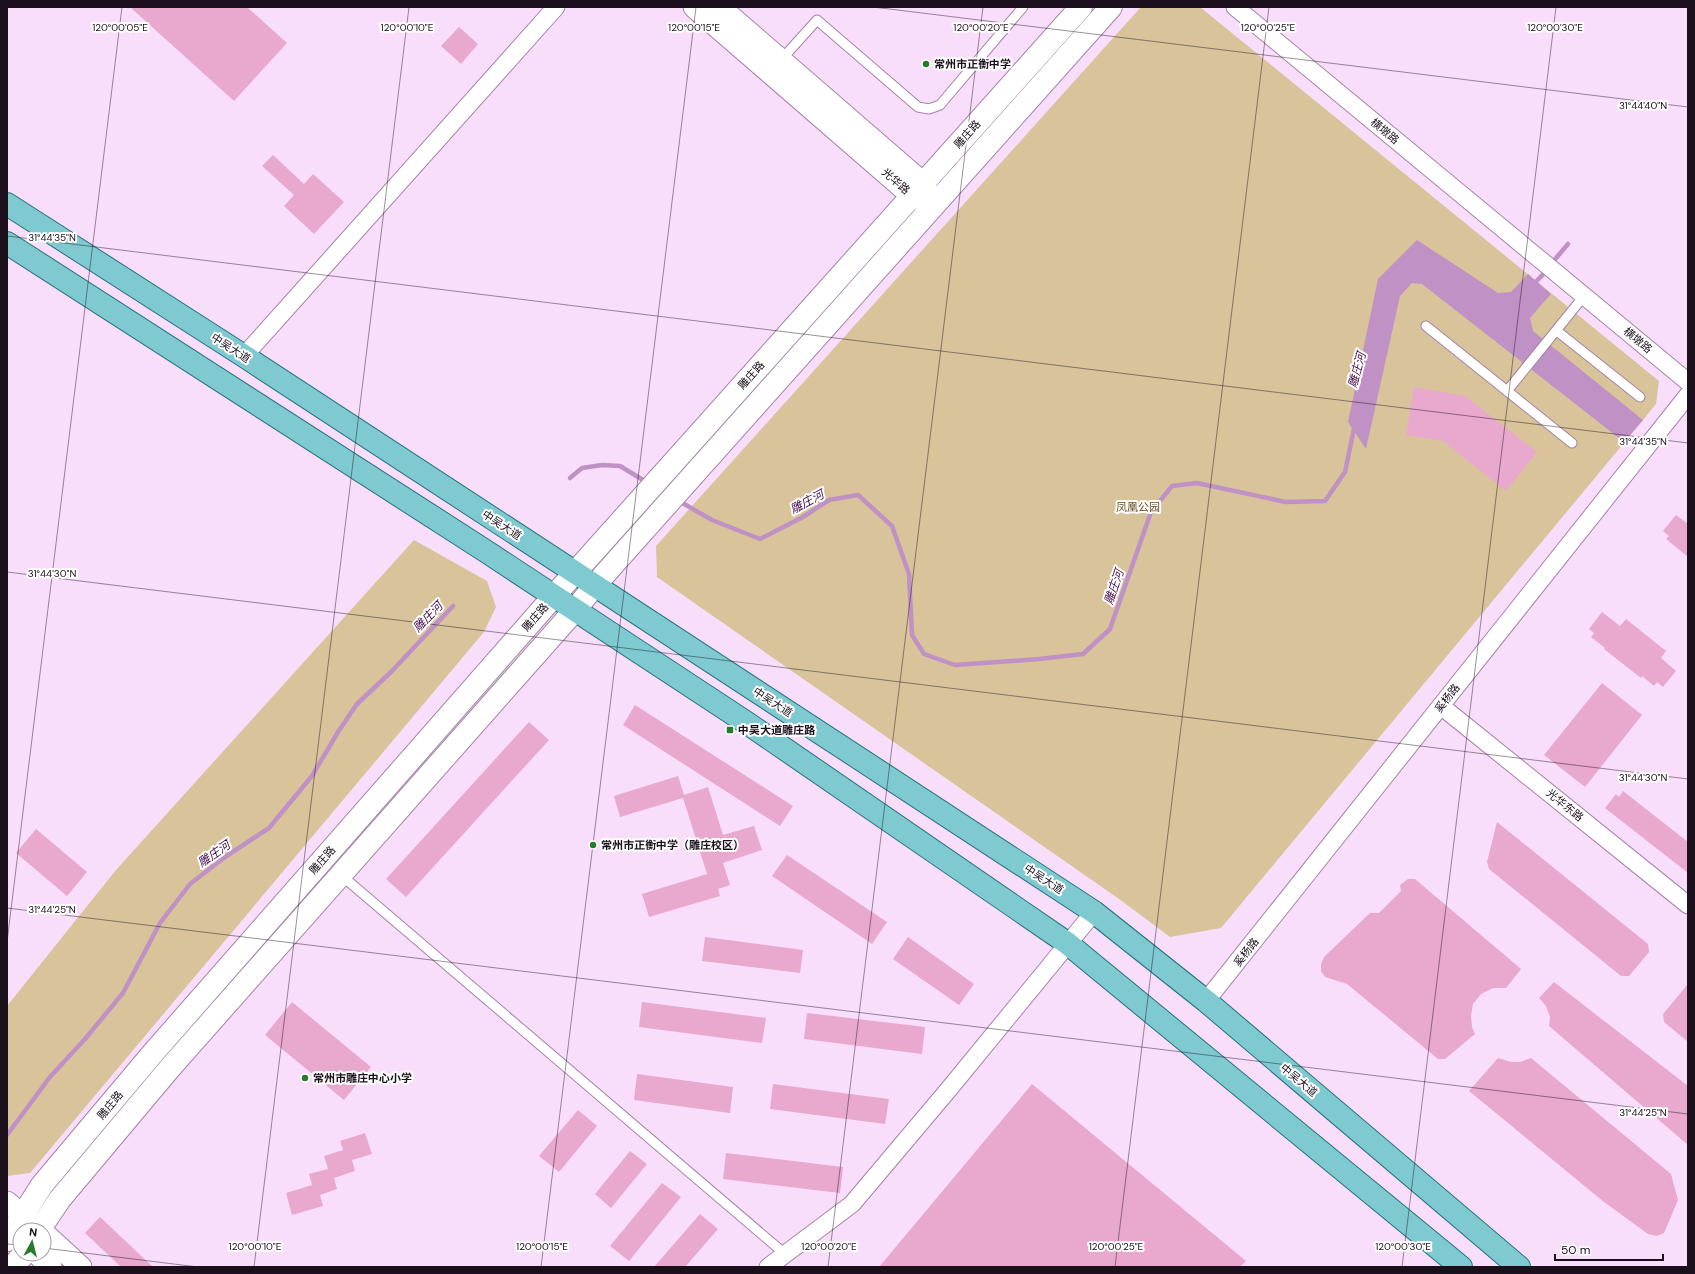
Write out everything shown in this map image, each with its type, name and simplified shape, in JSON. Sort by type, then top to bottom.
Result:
[{"type":"main road","name":"雕庄路","points":[[26,1222],[42,1185],[153,1053],[575,572],[1081,7]]},
{"type":"main road","name":"雕庄路","points":[[30,1222],[60,1199],[169,1069],[575,610],[595,585],[1111,7]]},
{"type":"main road","name":"中吴大道","points":[[7,204],[244,356],[1094,912],[1206,1001],[1520,1267]]},
{"type":"main road","points":[[7,243],[554,596],[754,728],[1067,943],[1462,1267]]},
{"type":"street","points":[[244,356],[556,7]]},
{"type":"street","name":"光华路","points":[[694,7],[934,204]]},
{"type":"street","name":"光华路","points":[[720,7],[781,60],[917,190]]},
{"type":"street","name":"横墩路","points":[[1235,7],[1688,382]]},
{"type":"street","name":"奚杨路","points":[[1206,1001],[1688,395]]},
{"type":"street","name":"光华东路","points":[[1441,706],[1688,905]]},
{"type":"street","points":[[768,1267],[852,1204],[949,1089],[1067,943],[1094,912]]},
{"type":"street","points":[[52,1247],[81,1267]]},
{"type":"lane","points":[[781,60],[818,20],[918,107],[929,109],[940,105],[1023,7]]},
{"type":"lane","points":[[1507,390],[1548,342],[1584,296]]},
{"type":"lane","points":[[1426,326],[1572,443]]},
{"type":"lane","points":[[1557,331],[1640,397]]},
{"type":"lane","points":[[341,875],[785,1254]]},
{"type":"green space","name":"凤凰公园","points":[[1141,7],[1200,7],[1659,381],[1656,404],[1221,928],[1170,937],[1122,901],[657,577],[656,546]]},
{"type":"green space","points":[[414,540],[487,581],[496,607],[484,632],[30,1173],[7,1176],[7,1006],[116,870]]},
{"type":"shaded area","points":[[1417,240],[1498,293],[1511,292],[1528,274],[1551,294],[1530,318],[1533,331],[1643,420],[1624,442],[1422,284],[1412,283],[1400,296],[1366,449],[1348,422],[1378,279]]},
{"type":"building","points":[[130,7],[247,7],[287,43],[234,101]]},
{"type":"building","points":[[459,27],[478,44],[461,64],[441,46]]},
{"type":"building","points":[[273,155],[304,184],[313,174],[344,202],[314,234],[284,206],[294,195],[262,166]]},
{"type":"building","points":[[1414,387],[1465,396],[1537,452],[1506,491],[1443,441],[1406,435]]},
{"type":"building","points":[[1676,515],[1688,524],[1688,557],[1666,539],[1669,536],[1663,531]]},
{"type":"building","points":[[1602,612],[1620,626],[1626,619],[1666,651],[1661,658],[1676,671],[1663,687],[1657,682],[1654,686],[1642,676],[1641,678],[1591,637],[1594,633],[1589,629]]},
{"type":"building","points":[[1602,683],[1642,715],[1585,787],[1544,755]]},
{"type":"building","points":[[635,705],[793,806],[780,826],[623,725]]},
{"type":"building","points":[[529,722],[549,740],[406,897],[386,879]]},
{"type":"building","points":[[678,776],[684,795],[708,787],[723,835],[754,826],[762,850],[723,863],[730,885],[718,889],[720,896],[649,917],[642,894],[707,874],[683,798],[620,817],[614,796]]},
{"type":"building","points":[[1623,791],[1688,842],[1688,873],[1605,808],[1616,794],[1619,797]]},
{"type":"building","points":[[1497,822],[1648,944],[1649,952],[1629,976],[1621,976],[1489,869],[1487,862]]},
{"type":"building","points":[[36,829],[87,872],[67,896],[16,853]]},
{"type":"building","points":[[787,855],[887,922],[872,944],[772,876]]},
{"type":"building","points":[[1408,879],[1415,879],[1521,969],[1506,988],[1493,988],[1481,994],[1473,1004],[1471,1016],[1472,1027],[1475,1034],[1445,1059],[1438,1059],[1347,984],[1325,977],[1321,971],[1321,964],[1324,957],[1370,913],[1379,913],[1401,891],[1400,885]]},
{"type":"building","points":[[705,937],[803,950],[800,973],[702,961]]},
{"type":"building","points":[[908,937],[974,984],[959,1005],[893,959]]},
{"type":"building","points":[[1554,982],[1688,1086],[1688,1145],[1549,1026],[1550,1017],[1546,1006],[1539,998]]},
{"type":"building","points":[[1688,984],[1688,1042],[1664,1022],[1663,1014]]},
{"type":"building","points":[[292,1002],[371,1067],[344,1100],[265,1035]]},
{"type":"building","points":[[642,1002],[766,1018],[762,1043],[639,1027]]},
{"type":"building","points":[[807,1013],[925,1027],[922,1054],[804,1039]]},
{"type":"building","points":[[1498,1058],[1511,1062],[1520,1062],[1531,1058],[1671,1174],[1678,1200],[1664,1233],[1657,1236],[1648,1234],[1604,1202],[1469,1091]]},
{"type":"building","points":[[637,1074],[733,1087],[730,1113],[634,1100]]},
{"type":"building","points":[[773,1084],[889,1099],[885,1124],[770,1109]]},
{"type":"building","points":[[1032,1084],[1246,1261],[1240,1267],[879,1267]]},
{"type":"building","points":[[578,1110],[597,1126],[559,1172],[539,1156]]},
{"type":"building","points":[[365,1133],[372,1154],[352,1160],[355,1171],[334,1178],[337,1189],[320,1195],[323,1206],[292,1215],[286,1193],[312,1185],[309,1174],[328,1169],[324,1156],[343,1150],[340,1141]]},
{"type":"building","points":[[630,1151],[647,1164],[611,1208],[595,1194]]},
{"type":"building","points":[[726,1153],[843,1167],[840,1193],[723,1179]]},
{"type":"building","points":[[662,1183],[681,1197],[629,1261],[610,1246]]},
{"type":"building","points":[[700,1214],[718,1229],[685,1267],[654,1267]]},
{"type":"building","points":[[100,1217],[153,1267],[121,1267],[85,1233]]},
{"type":"waterway","name":"雕庄河","points":[[1551,264],[1568,244]]},
{"type":"waterway","name":"雕庄河","points":[[1533,285],[1547,270]]},
{"type":"waterway","name":"雕庄河","points":[[679,501],[712,520],[760,539],[803,517],[829,500],[858,495],[892,526],[909,574],[912,635],[924,654],[955,665],[1039,659],[1083,654],[1110,629],[1151,512],[1172,486],[1197,483],[1286,502],[1325,501],[1345,472],[1355,424]]},
{"type":"waterway","name":"雕庄河","points":[[570,478],[582,468],[602,465],[620,466],[648,483]]},
{"type":"waterway","name":"雕庄河","points":[[7,1135],[50,1077],[85,1039],[123,993],[160,923],[190,884],[225,857],[269,828],[312,776],[338,732],[357,704],[391,672],[453,606]]},
{"type":"place","name":"常州市正衡中学","points":[[926,64]]},
{"type":"place","name":"中吴大道雕庄路","points":[[730,730]]},
{"type":"place","name":"常州市正衡中学（雕庄校区）","points":[[593,845]]},
{"type":"place","name":"常州市雕庄中心小学","points":[[305,1078]]}]
